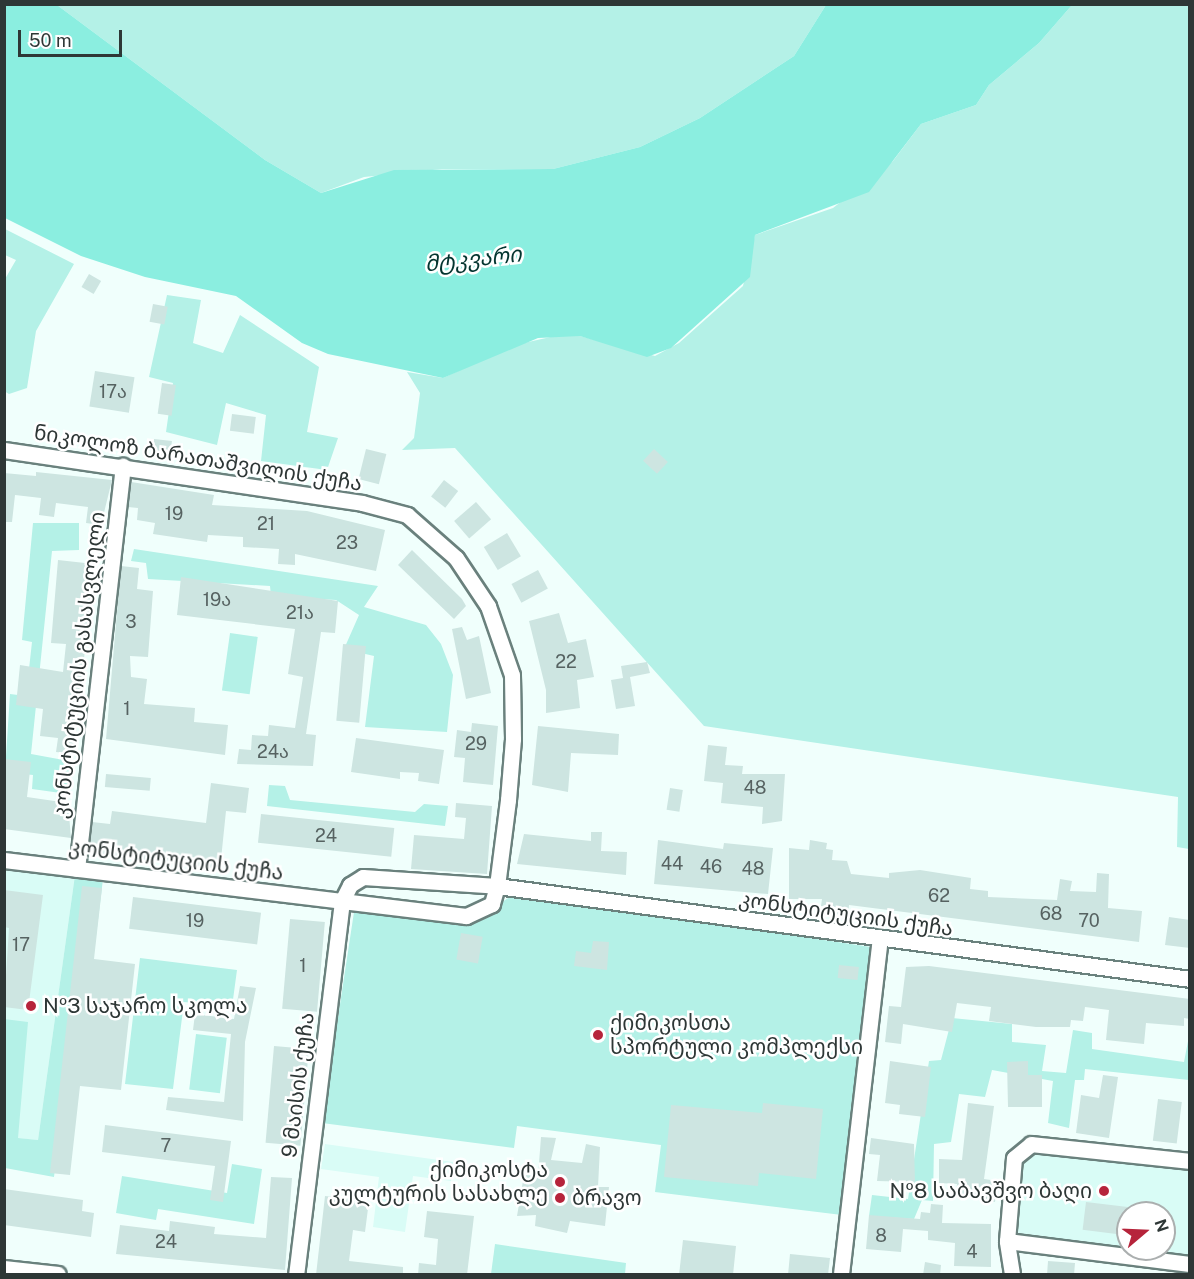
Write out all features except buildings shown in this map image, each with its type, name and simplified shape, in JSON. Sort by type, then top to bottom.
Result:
[{"type":"street","name":"ნიკოლოზ ბარათაშვილის ქუჩა","points":[[4,450],[362,502],[407,515],[456,558],[488,606],[512,675],[513,739],[497,886]]},
{"type":"street","name":"კონსტიტუციის გასასვლელი","points":[[77,869],[123,466]]},
{"type":"street","name":"კონსტიტუციის ქუჩა","points":[[4,860],[466,916],[492,904],[497,886]]},
{"type":"street","name":"კონსტიტუციის ქუჩა","points":[[342,901],[350,885],[363,877],[497,886],[1190,979]]},
{"type":"street","name":"9 მაისის ქუჩა","points":[[296,1275],[342,901]]},
{"type":"street","points":[[841,1275],[880,939]]},
{"type":"street","points":[[1012,1275],[1007,1241],[1014,1158],[1031,1144],[1190,1161]]},
{"type":"street","points":[[1007,1241],[1190,1264]]},
{"type":"street","points":[[4,1268],[58,1275]]},
{"type":"shaded area","points":[[57,5],[826,5],[794,56],[700,118],[640,147],[553,169],[442,169],[364,177],[321,193],[265,160]]},
{"type":"shaded area","points":[[1072,5],[1189,5],[1189,849],[1177,847],[1178,797],[704,726],[455,448],[402,450],[414,438],[420,393],[407,372],[443,378],[515,345],[555,336],[580,336],[655,356],[679,343],[743,286],[755,235],[833,208],[893,161],[921,124],[976,105],[989,85],[1039,43]]},
{"type":"shaded area","points":[[5,229],[74,264],[36,331],[27,388],[9,394],[4,391],[5,279],[16,260],[5,255]]},
{"type":"shaded area","points":[[167,295],[201,300],[193,343],[223,353],[240,315],[319,367],[307,432],[338,438],[327,470],[261,461],[266,415],[226,403],[217,445],[166,432],[173,383],[149,377]]},
{"type":"shaded area","points":[[33,523],[79,523],[79,550],[52,551],[31,754],[69,761],[68,794],[32,789],[33,775],[5,772],[10,694],[26,696],[32,642],[22,640]]},
{"type":"shaded area","points":[[134,549],[378,586],[364,607],[426,625],[441,644],[453,675],[447,732],[365,727],[374,656],[344,649],[359,615],[336,600],[271,596],[270,586],[148,579],[146,563],[131,561]]},
{"type":"shaded area","points":[[230,633],[258,637],[250,694],[222,690]]},
{"type":"shaded area","points":[[269,785],[285,786],[290,800],[415,812],[424,804],[448,806],[445,826],[267,806]]},
{"type":"shaded area","name":"№3 საჯარო სკოლა","points":[[4,867],[75,875],[38,1140],[5,1137]]},
{"type":"shaded area","points":[[75,875],[103,879],[96,936],[83,936],[54,1177],[5,1168],[4,1019],[28,1022],[18,1138],[38,1140]]},
{"type":"shaded area","name":"ქიმიკოსთა სპორტული კომპლექსი","points":[[514,894],[871,947],[842,1215],[655,1192],[661,1145],[517,1126],[514,1148],[322,1123],[354,912],[472,922]]},
{"type":"shaded area","points":[[140,958],[237,970],[232,1007],[184,1002],[173,1089],[125,1084]]},
{"type":"shaded area","points":[[952,1018],[1012,1024],[1012,1042],[1046,1045],[1042,1071],[1066,1073],[1073,1030],[1092,1033],[1092,1049],[1184,1062],[1189,1036],[1189,1080],[1085,1069],[1084,1080],[1075,1080],[1069,1128],[1048,1123],[1053,1081],[992,1070],[985,1097],[959,1094],[951,1142],[934,1144],[933,1201],[922,1200],[914,1219],[869,1216],[872,1195],[908,1199],[929,1061],[941,1060]]},
{"type":"shaded area","points":[[196,1034],[227,1038],[220,1093],[189,1090]]},
{"type":"shaded area","points":[[325,1144],[453,1162],[451,1181],[413,1176],[405,1232],[373,1227],[379,1177],[321,1169]]},
{"type":"shaded area","name":"№8 საბავშვო ბაღი","points":[[1034,1152],[1189,1168],[1189,1260],[1176,1258],[1176,1201],[1116,1201],[1116,1249],[1013,1234],[1022,1162]]},
{"type":"shaded area","points":[[232,1164],[262,1169],[254,1224],[158,1209],[156,1220],[116,1213],[122,1176],[227,1193]]},
{"type":"shaded area","points":[[495,1244],[626,1263],[625,1274],[491,1274]]},
{"type":"water","name":"მტკვარი","points":[[4,5],[57,5],[265,160],[321,193],[394,170],[553,169],[640,147],[700,118],[794,56],[826,5],[1072,5],[1039,43],[989,85],[976,105],[921,124],[869,192],[755,235],[750,277],[671,348],[647,357],[580,336],[538,338],[443,378],[328,354],[302,343],[236,296],[145,277],[81,256],[5,218]]},
{"type":"place","name":"№3 საჯარო სკოლა","points":[[31,1006]]},
{"type":"place","name":"ქიმიკოსთა სპორტული კომპლექსი","points":[[598,1035]]},
{"type":"place","name":"ქიმიკოსტა კულტურის სასახლე","points":[[560,1182]]},
{"type":"place","name":"№8 საბავშვო ბაღი","points":[[1104,1191]]},
{"type":"place","name":"ბრავო","points":[[560,1198]]}]
